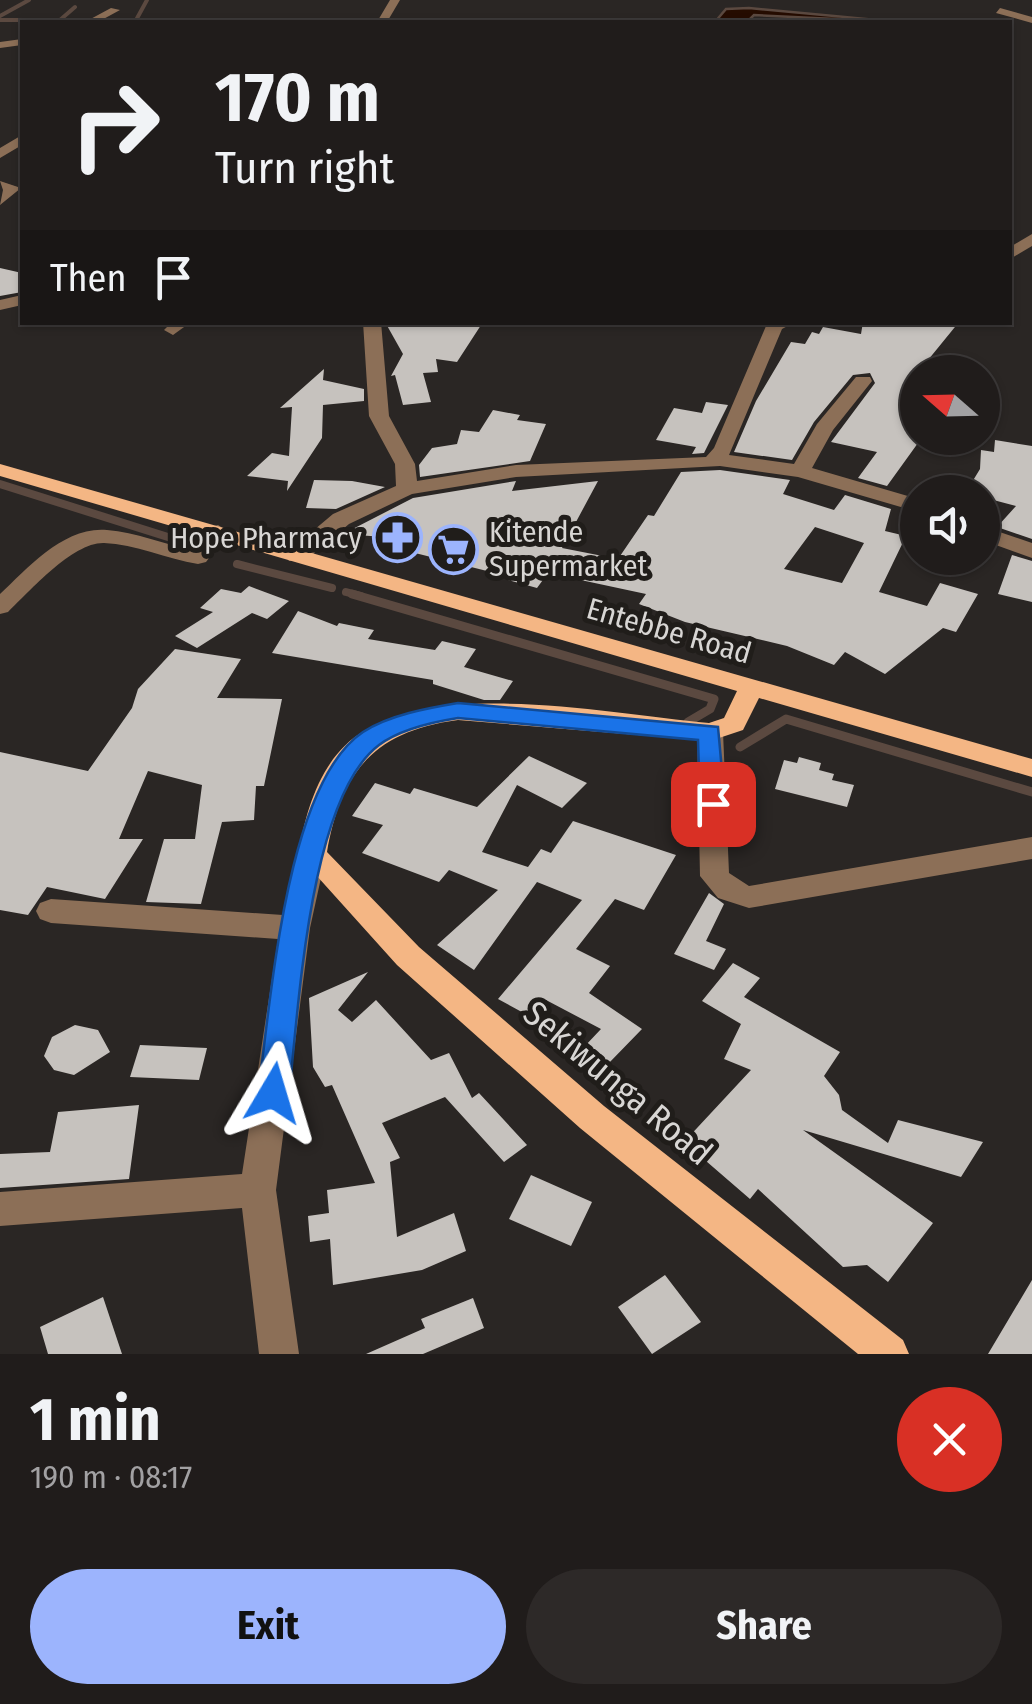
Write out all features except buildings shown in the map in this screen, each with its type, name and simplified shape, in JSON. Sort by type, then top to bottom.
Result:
[{"type":"main road","name":"Entebbe Road","points":[[0,470],[1032,768]]},
{"type":"main road","points":[[312,855],[320,811],[338,773],[371,738],[430,715],[504,712],[710,732],[734,724],[751,689]]},
{"type":"main road","name":"Sekiwunga Road","points":[[312,855],[408,956],[592,1117],[889,1354]]},
{"type":"street","points":[[94,20],[115,10]]},
{"type":"street","points":[[1000,11],[1032,20]]},
{"type":"street","points":[[0,201],[12,187]]},
{"type":"street","points":[[372,325],[380,416],[405,464],[407,490]]},
{"type":"street","points":[[716,460],[778,325]]},
{"type":"street","points":[[800,472],[824,428],[863,381]]},
{"type":"street","points":[[298,556],[341,520],[407,490],[516,470],[704,466],[716,460],[800,472],[900,501]]},
{"type":"street","points":[[0,607],[70,545],[99,536],[173,555],[198,557],[218,532]]},
{"type":"street","points":[[1000,539],[1032,551]]},
{"type":"street","points":[[710,732],[715,876],[728,890],[750,897],[1032,848]]},
{"type":"street","points":[[279,1354],[258,1190],[295,928],[312,855]]},
{"type":"street","points":[[51,912],[295,928]]},
{"type":"street","points":[[0,1209],[258,1190]]},
{"type":"shaded area","points":[[726,9],[877,20],[754,15],[749,20],[717,20]]},
{"type":"waterway","points":[[0,16],[29,0]]},
{"type":"waterway","points":[[136,20],[147,0]]},
{"type":"waterway","points":[[0,20],[60,20],[75,7]]},
{"type":"waterway","points":[[0,484],[190,544]]},
{"type":"waterway","points":[[237,564],[332,588]]},
{"type":"waterway","points":[[346,592],[361,596]]},
{"type":"waterway","points":[[352,594],[714,699],[710,709],[688,722]]},
{"type":"waterway","points":[[740,747],[786,719],[1032,792]]},
{"type":"place","name":"Hope Pharmacy","points":[[397,538]]},
{"type":"place","name":"Kitende Supermarket","points":[[454,549]]},
{"type":"route","points":[[273,1093],[295,928],[320,811],[338,773],[371,738],[430,715],[458,711],[710,732],[713,804]]}]
